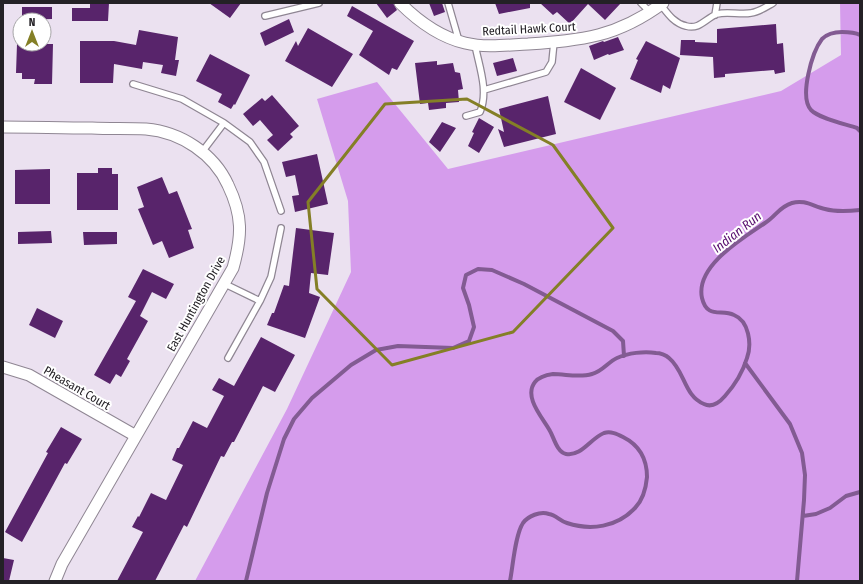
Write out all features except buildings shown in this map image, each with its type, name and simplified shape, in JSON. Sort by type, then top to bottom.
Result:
[{"type":"street","name":"Redtail Hawk Court","points":[[400,3],[421,21],[437,31],[460,41],[500,46],[573,41],[594,37],[629,24],[662,4]]},
{"type":"street","name":"East Huntington Drive","points":[[3,127],[146,129],[175,136],[202,152],[218,169],[225,178],[234,196],[239,216],[239,248],[233,268],[225,284],[62,564],[55,581]]},
{"type":"street","name":"Pheasant Court","points":[[3,367],[29,375],[136,436]]},
{"type":"lane","points":[[265,16],[319,3]]},
{"type":"lane","points":[[448,3],[460,41]]},
{"type":"lane","points":[[641,3],[650,12]]},
{"type":"lane","points":[[715,15],[717,3]]},
{"type":"lane","points":[[662,4],[674,21],[687,27],[701,25],[715,15],[721,13],[751,14],[762,10],[773,3]]},
{"type":"lane","points":[[484,90],[546,72],[552,62],[554,42]]},
{"type":"lane","points":[[466,116],[480,112],[484,103],[484,90],[475,44]]},
{"type":"lane","points":[[133,84],[182,99],[224,123],[250,142],[264,162],[281,211]]},
{"type":"lane","points":[[202,152],[224,123]]},
{"type":"lane","points":[[228,358],[260,301],[271,277],[281,228]]},
{"type":"lane","points":[[225,284],[260,301]]},
{"type":"highlighted area","points":[[467,99],[553,145],[613,228],[513,332],[392,365],[317,289],[308,202],[385,104]]},
{"type":"shaded area","points":[[840,3],[860,3],[860,581],[195,581],[287,409],[351,272],[348,201],[317,99],[377,82],[448,169],[781,91],[841,55]]},
{"type":"waterway","name":"Indian Run","points":[[860,35],[851,32],[839,32],[822,39],[814,54],[808,74],[806,95],[808,104],[811,110],[815,113],[826,119],[857,128],[860,131]]},
{"type":"waterway","name":"Indian Run","points":[[510,581],[518,535],[520,528],[528,518],[534,515],[546,513],[565,522],[576,525],[585,527],[603,526],[620,519],[638,505],[644,494],[647,481],[646,464],[638,448],[629,440],[616,434],[609,432],[599,435],[576,453],[566,454],[560,451],[535,407],[531,394],[535,382],[543,376],[553,374],[577,376],[596,373],[621,356],[641,352],[651,352],[663,354],[674,363],[688,389],[697,400],[707,405],[715,404],[725,396],[738,378],[745,363],[749,340],[746,328],[739,318],[729,313],[711,311],[704,305],[702,298],[702,286],[706,275],[713,264],[734,245],[769,220],[781,209],[792,203],[801,202],[834,211],[860,210]]},
{"type":"waterway","points":[[246,581],[267,493],[284,439],[294,419],[312,398],[351,365],[376,350],[398,346],[453,348],[469,341],[474,327],[463,288],[466,275],[478,269],[492,270],[524,284],[613,331],[623,341],[624,356]]},
{"type":"waterway","points":[[745,363],[790,424],[802,453],[805,475],[797,581]]},
{"type":"waterway","points":[[803,516],[816,514],[830,508],[846,496],[860,492]]}]
